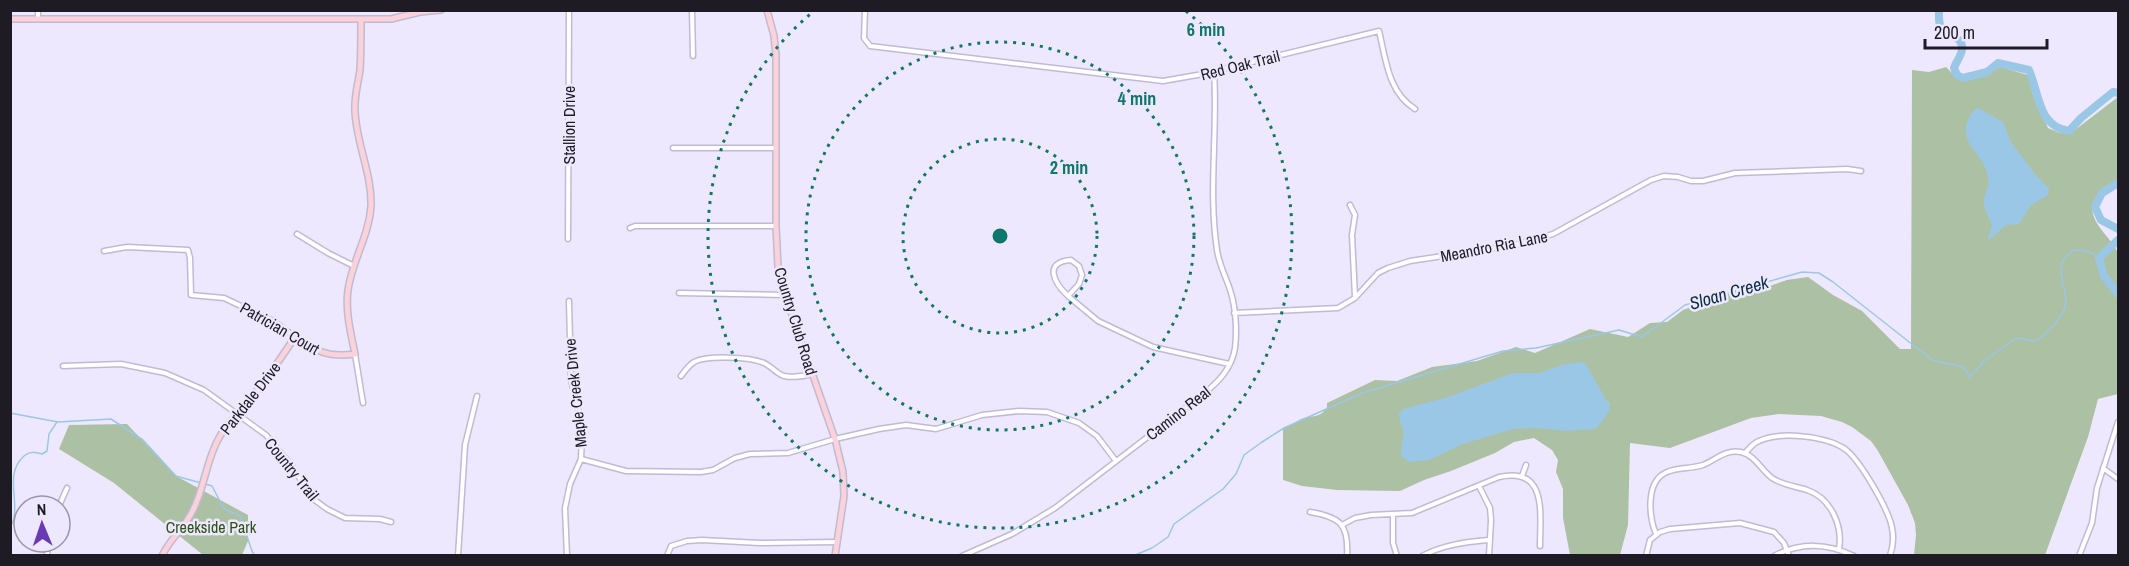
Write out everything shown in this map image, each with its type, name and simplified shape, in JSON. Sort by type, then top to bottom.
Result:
[{"type":"street","points":[[38,10],[38,19]]},
{"type":"street","points":[[219,10],[219,18]]},
{"type":"street","points":[[10,19],[361,20],[391,19],[441,10]]},
{"type":"street","name":"Stallion Drive","points":[[568,239],[569,10]]},
{"type":"street","points":[[692,10],[693,56]]},
{"type":"street","name":"Country Club Road","points":[[767,10],[776,55],[778,267],[785,295],[835,439],[843,472],[844,486],[835,555]]},
{"type":"street","name":"Red Oak Trail","points":[[865,10],[865,40],[868,45],[874,47],[1159,81],[1214,71],[1379,31],[1393,86],[1401,98],[1415,109]]},
{"type":"street","points":[[361,20],[360,70],[355,111],[367,168],[371,205],[365,235],[348,289],[347,303],[363,403]]},
{"type":"street","name":"Camino Real","points":[[962,555],[1012,534],[1046,514],[1222,378],[1235,347],[1232,297],[1217,250],[1214,210],[1216,96],[1214,71]]},
{"type":"street","points":[[673,148],[776,148]]},
{"type":"street","name":"Meandro Ria Lane","points":[[1234,313],[1334,309],[1355,298],[1378,273],[1402,263],[1515,245],[1553,234],[1651,180],[1664,176],[1703,181],[1735,173],[1861,171]]},
{"type":"street","points":[[1350,205],[1355,215],[1352,235],[1355,298]]},
{"type":"street","points":[[630,228],[635,226],[776,226]]},
{"type":"street","points":[[297,234],[354,266]]},
{"type":"street","name":"Patrician Court","points":[[104,251],[127,247],[188,250],[191,295],[224,298],[275,322],[321,353],[340,356],[355,354]]},
{"type":"street","points":[[1068,297],[1079,284],[1082,275],[1079,266],[1071,260],[1059,262],[1054,267],[1053,272],[1057,285],[1068,297],[1098,321],[1153,347],[1229,364]]},
{"type":"street","points":[[679,293],[785,295]]},
{"type":"street","name":"Maple Creek Drive","points":[[567,555],[565,508],[570,484],[581,459],[582,435],[571,380],[569,301]]},
{"type":"street","name":"Parkdale Drive","points":[[162,555],[168,543],[184,525],[198,500],[219,437],[251,398],[295,337]]},
{"type":"street","points":[[681,376],[689,366],[698,361],[738,358],[766,364],[782,376],[796,378],[813,374]]},
{"type":"street","name":"Country Trail","points":[[63,366],[121,364],[165,373],[204,390],[266,435],[292,466],[312,498],[327,509],[345,518],[380,519],[391,522]]},
{"type":"street","points":[[458,555],[465,445],[477,396]]},
{"type":"street","points":[[581,459],[626,471],[701,472],[713,470],[735,458],[750,454],[788,453],[835,439],[898,425],[936,429],[982,415],[1008,411],[1035,411],[1067,417],[1079,423],[1097,436],[1116,461]]},
{"type":"street","points":[[2079,555],[2092,523],[2097,488],[2118,422]]},
{"type":"street","points":[[1745,453],[1756,442],[1782,436],[1819,439],[1846,450],[1860,465],[1889,518],[1893,536],[1890,555]]},
{"type":"street","points":[[1656,534],[1651,519],[1652,494],[1658,474],[1702,465],[1728,452],[1745,453],[1775,480],[1809,490],[1823,500],[1839,526],[1841,535],[1839,549]]},
{"type":"street","points":[[1522,476],[1526,465]]},
{"type":"street","points":[[2103,468],[2118,479]]},
{"type":"street","points":[[1342,525],[1371,515],[1412,513],[1499,477],[1512,474],[1522,476],[1534,485],[1539,494],[1540,546]]},
{"type":"street","points":[[1479,486],[1490,508],[1489,555]]},
{"type":"street","points":[[64,494],[67,488]]},
{"type":"street","points":[[1310,512],[1331,516],[1342,525],[1347,532],[1347,555]]},
{"type":"street","points":[[1393,515],[1393,543],[1397,555]]},
{"type":"street","points":[[1646,555],[1648,543],[1656,534],[1670,529],[1740,523],[1774,532],[1780,537],[1789,555]]},
{"type":"street","points":[[1422,555],[1455,544],[1488,540]]},
{"type":"street","points":[[667,555],[671,546],[687,541],[837,542]]},
{"type":"street","points":[[1774,555],[1787,549],[1814,545],[1839,549],[1854,555]]},
{"type":"green space","points":[[1946,67],[1956,77],[1966,81],[2000,67],[2028,75],[2033,95],[2048,128],[2060,133],[2071,133],[2118,97],[2118,181],[2098,194],[2093,202],[2092,210],[2098,225],[2118,253],[2118,394],[2098,399],[2088,437],[2045,555],[1914,555],[1915,523],[1908,505],[1878,451],[1871,441],[1852,427],[1821,416],[1779,414],[1751,418],[1670,448],[1630,443],[1628,525],[1620,555],[1570,555],[1563,518],[1563,489],[1556,472],[1558,460],[1552,450],[1534,438],[1514,442],[1495,453],[1400,491],[1337,490],[1302,486],[1283,480],[1283,428],[1301,419],[1319,415],[1327,407],[1327,403],[1375,380],[1397,381],[1432,367],[1477,361],[1516,347],[1535,353],[1590,329],[1628,337],[1650,323],[1667,322],[1683,310],[1749,286],[1761,286],[1761,289],[1787,280],[1808,277],[1833,295],[1862,311],[1900,349],[1911,349],[1912,70],[1929,72]]},
{"type":"green space","name":"Creekside Park","points":[[127,424],[176,476],[248,515],[248,541],[242,555],[203,555],[114,483],[59,449],[69,425]]},
{"type":"water","points":[[1978,108],[2003,122],[2011,142],[2049,189],[2048,195],[2031,205],[2019,224],[2006,225],[1989,240],[1992,226],[1984,204],[1988,177],[1986,168],[1968,142],[1966,135],[1969,118]]},
{"type":"water","points":[[1581,362],[1586,364],[1606,400],[1610,403],[1609,411],[1595,429],[1567,431],[1536,428],[1513,429],[1463,444],[1429,460],[1410,462],[1402,457],[1403,428],[1399,414],[1403,409],[1448,397],[1513,373],[1540,373],[1561,365]]},
{"type":"waterway","points":[[1939,10],[1941,28],[1961,42],[1961,52],[1954,68],[1957,75],[1963,78],[1987,72],[1998,63],[2029,70],[2046,116],[2059,128],[2069,131],[2113,92],[2118,93]]},
{"type":"waterway","points":[[2118,183],[2102,193],[2095,207],[2101,220],[2118,229]]},
{"type":"waterway","points":[[2118,240],[2099,258],[2104,276],[2118,294]]},
{"type":"waterway","name":"Sloan Creek","points":[[1133,556],[1152,548],[1168,537],[1174,524],[1223,489],[1236,474],[1244,455],[1262,442],[1284,428],[1362,393],[1503,351],[1536,348],[1619,330],[1642,337],[1685,305],[1802,272],[1819,273],[1932,360],[1963,367],[1970,377],[1984,361],[2016,338],[2036,341],[2062,315],[2066,302],[2061,265],[2070,253],[2074,250],[2085,251],[2099,258]]},
{"type":"waterway","name":"Sloan Creek","points":[[10,413],[58,422],[111,419],[143,440],[176,476],[212,486],[224,509],[240,516],[255,556]]},
{"type":"waterway","points":[[10,527],[14,519],[13,485],[18,463],[26,454],[32,452],[42,454],[47,451],[49,434],[57,422]]}]
